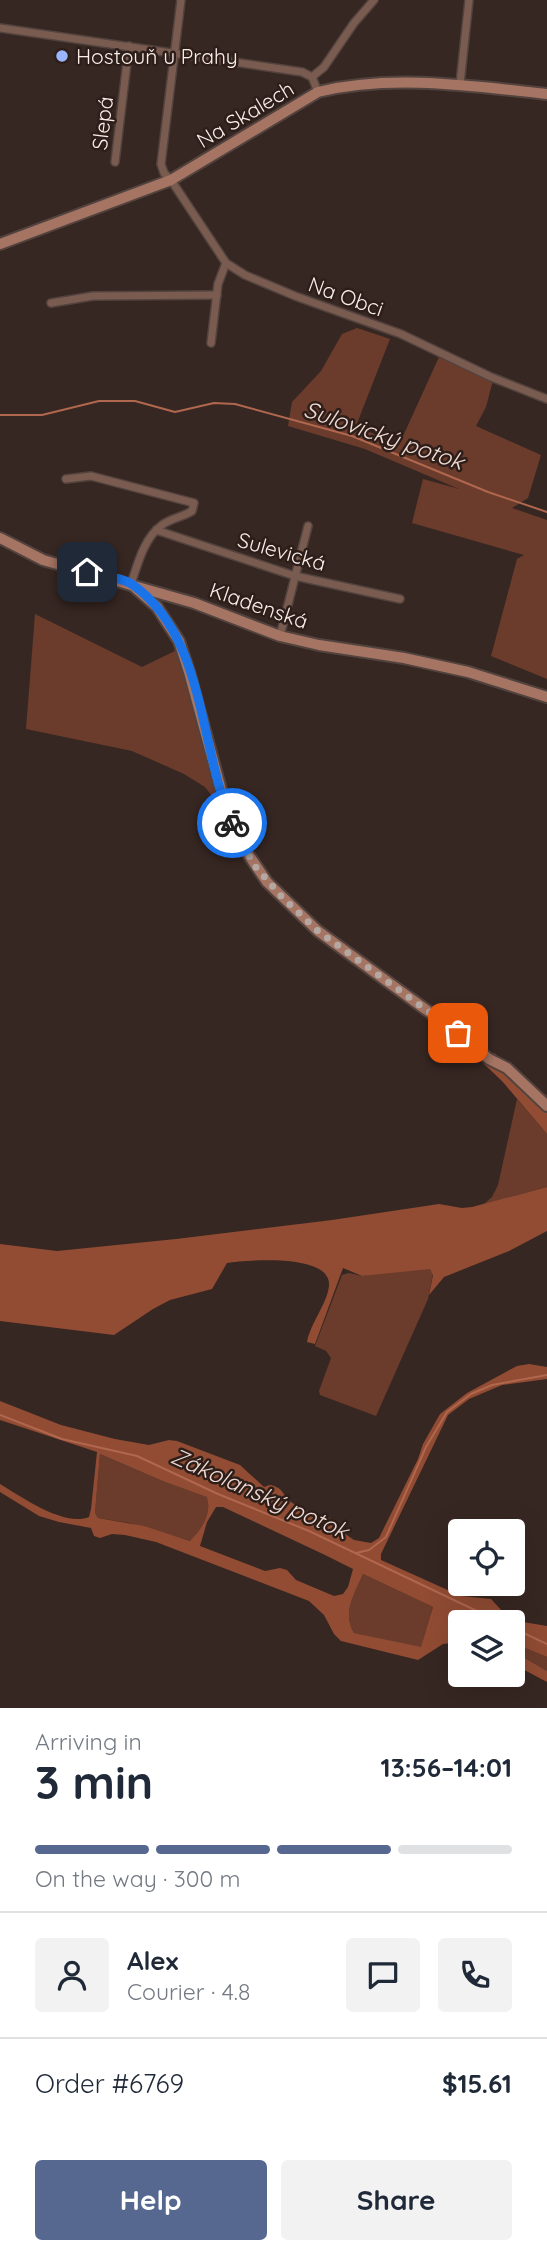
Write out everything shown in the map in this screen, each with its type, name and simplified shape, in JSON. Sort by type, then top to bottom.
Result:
[{"type":"street","name":"Na Obci","points":[[181,0],[161,164],[164,173],[226,262],[245,275],[401,334],[491,377],[547,399]]},
{"type":"street","points":[[312,77],[324,67],[354,23],[374,0]]},
{"type":"street","points":[[460,84],[469,0]]},
{"type":"street","points":[[0,28],[302,72],[312,77],[318,92]]},
{"type":"street","name":"Slepá","points":[[115,162],[129,46]]},
{"type":"street","name":"Na Skalech","points":[[0,244],[171,180],[318,92],[385,84],[460,84],[547,94]]},
{"type":"street","points":[[211,343],[218,284],[226,262]]},
{"type":"street","points":[[51,303],[93,296],[217,295]]},
{"type":"street","points":[[65,479],[91,477],[194,503],[188,513],[173,518],[156,530],[142,552],[131,584]]},
{"type":"street","points":[[280,636],[308,526]]},
{"type":"street","name":"Sulevická","points":[[156,530],[295,576],[400,599]]},
{"type":"street","name":"Kladenská","points":[[0,538],[43,560],[194,603],[280,636],[468,673],[547,697]]},
{"type":"street","name":"Kladenská","points":[[131,584],[157,607],[179,641],[228,812],[244,848],[267,882],[318,931],[458,1033],[489,1059],[507,1069],[547,1106]]},
{"type":"shaded area","points":[[357,328],[390,339],[356,426],[399,445],[439,357],[493,380],[486,407],[476,426],[541,455],[528,498],[512,508],[547,520],[547,679],[491,656],[517,559],[524,555],[412,523],[423,479],[459,489],[365,449],[288,426],[292,402],[321,371],[342,334]]},
{"type":"shaded area","points":[[35,614],[142,667],[177,650],[218,804],[205,787],[184,774],[132,751],[26,729]]},
{"type":"shaded area","points":[[494,1053],[547,1096],[547,1134],[484,1064]]},
{"type":"shaded area","points":[[517,1099],[547,1134],[547,1187],[484,1204],[492,1197],[498,1185]]},
{"type":"shaded area","points":[[547,1187],[547,1231],[509,1251],[444,1277],[429,1295],[433,1275],[430,1269],[362,1276],[343,1268],[315,1344],[307,1342],[328,1293],[326,1275],[317,1268],[287,1261],[227,1263],[212,1289],[170,1300],[114,1335],[0,1321],[0,1244],[57,1251],[176,1239],[439,1204],[472,1207]]},
{"type":"shaded area","points":[[426,1268],[433,1273],[428,1299],[376,1416],[320,1395],[331,1358],[326,1351],[315,1346],[342,1275],[349,1273],[362,1276]]},
{"type":"shaded area","points":[[529,1364],[547,1367],[547,1379],[502,1385],[469,1399],[448,1415],[381,1554],[381,1560],[448,1590],[448,1596],[491,1599],[501,1610],[448,1610],[448,1643],[418,1660],[341,1641],[324,1615],[309,1601],[156,1542],[125,1535],[112,1534],[100,1538],[94,1536],[91,1528],[39,1516],[0,1492],[0,1484],[31,1503],[56,1514],[79,1519],[89,1517],[97,1452],[0,1420],[0,1401],[61,1425],[149,1445],[169,1440],[177,1441],[240,1465],[264,1487],[271,1485],[278,1488],[296,1505],[334,1520],[335,1527],[354,1540],[371,1543],[379,1538],[440,1414],[467,1393],[517,1366]],"holes":[[[100,1454],[207,1497],[207,1515],[190,1541],[144,1526],[98,1518],[95,1513]],[[216,1507],[223,1507],[353,1569],[348,1587],[343,1594],[334,1596],[296,1580],[287,1570],[280,1568],[265,1571],[200,1546],[207,1522]],[[363,1574],[433,1607],[421,1647],[354,1633],[349,1611]]]},
{"type":"shaded area","points":[[100,1454],[208,1497],[209,1509],[205,1521],[191,1541],[129,1523],[98,1518],[95,1513]]},
{"type":"shaded area","points":[[363,1574],[433,1607],[421,1648],[354,1633],[349,1610]]},
{"type":"shaded area","points":[[525,1622],[547,1626],[547,1657],[525,1648]]},
{"type":"shaded area","points":[[525,1648],[547,1657],[547,1671],[525,1658]]},
{"type":"shaded area","points":[[525,1658],[547,1671],[547,1682],[525,1670]]},
{"type":"waterway","name":"Sulovický potok","points":[[0,415],[42,415],[99,401],[135,401],[175,412],[214,403],[235,404],[352,436],[488,492],[547,512]]},
{"type":"waterway","points":[[356,1553],[369,1550],[386,1537],[426,1447],[447,1412],[471,1394],[492,1385],[547,1375]]},
{"type":"waterway","name":"Zákolanský potok","points":[[0,1415],[62,1439],[137,1456],[218,1494],[309,1531],[475,1610]]},
{"type":"waterway","name":"Zákolanský potok","points":[[525,1634],[547,1644]]},
{"type":"way so far","points":[[232,823],[254,865],[267,882],[318,931],[458,1033]]},
{"type":"place","name":"Hostouň u Prahy","points":[[62,56]]},
{"type":"route","points":[[87,572],[131,584],[157,607],[179,641],[232,823]]}]
